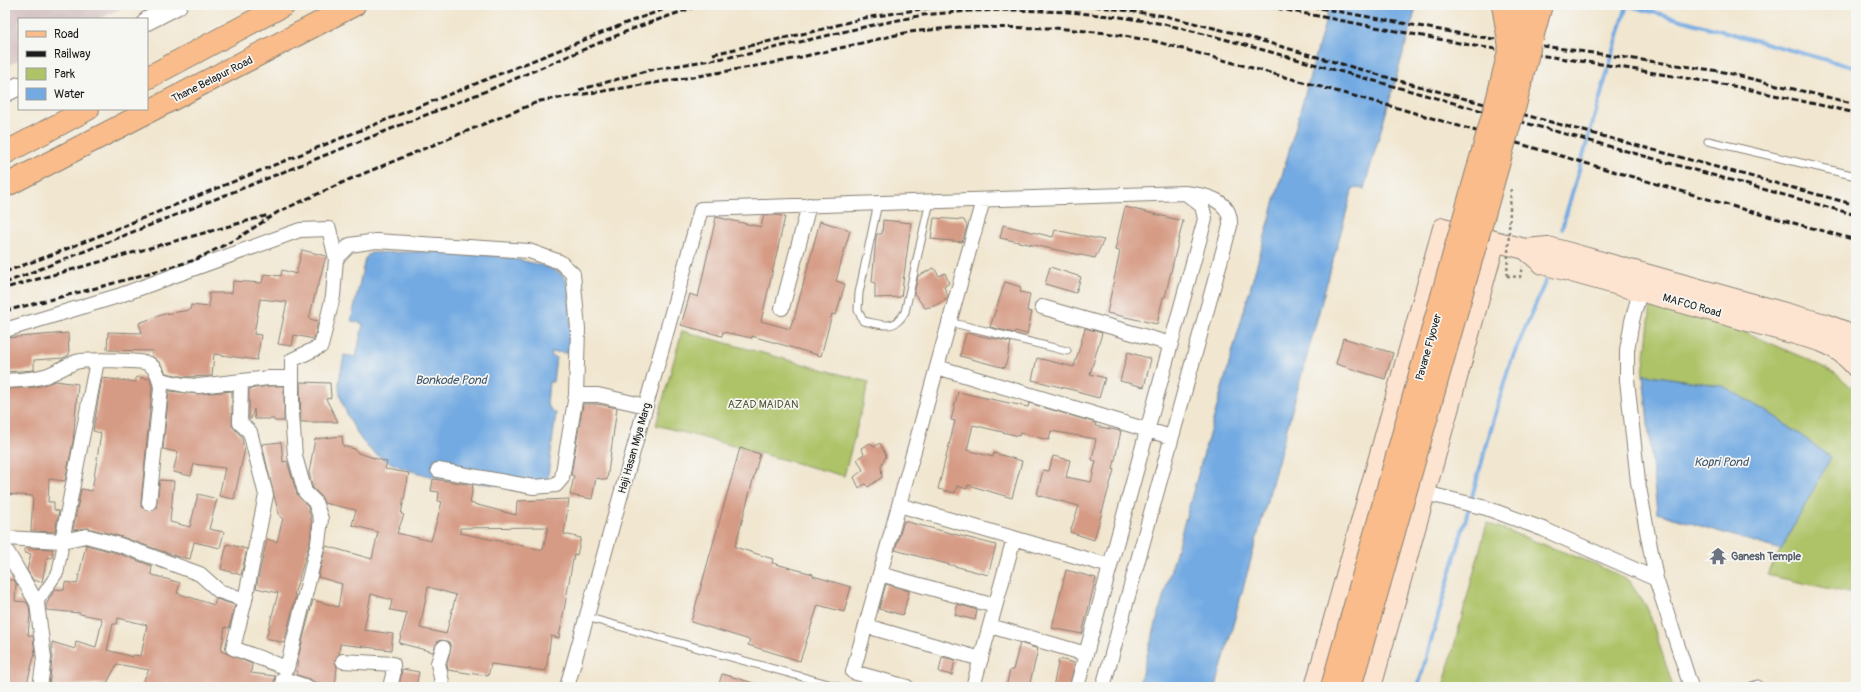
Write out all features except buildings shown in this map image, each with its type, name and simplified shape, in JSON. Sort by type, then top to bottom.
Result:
[{"type":"main road","points":[[148,77],[284,5]]},
{"type":"main road","name":"Thane Belapur Road","points":[[5,186],[354,5]]},
{"type":"main road","name":"Pavane Flyover","points":[[1332,687],[1497,101],[1510,46],[1503,5]]},
{"type":"main road","name":"Pavane Flyover","points":[[1350,687],[1513,113],[1529,49],[1523,5]]},
{"type":"main road","points":[[1529,49],[1541,5]]},
{"type":"main road","points":[[5,153],[71,114],[85,110]]},
{"type":"main road","name":"MAFCO Road","points":[[1315,687],[1443,228],[1525,249],[1548,247],[1841,330],[1856,341]]},
{"type":"main road","points":[[1371,687],[1495,241]]},
{"type":"main road","name":"MAFCO Road","points":[[1525,249],[1543,264],[1827,343],[1844,354],[1856,367]]},
{"type":"street","points":[[148,20],[178,5]]},
{"type":"street","points":[[5,93],[18,86]]},
{"type":"street","points":[[1077,687],[1205,219],[1202,206],[1195,199],[1184,193]]},
{"type":"street","points":[[782,308],[809,205],[1184,193],[1205,197],[1221,203],[1228,210],[1230,220],[1103,687]]},
{"type":"street","points":[[907,687],[853,672],[983,200]]},
{"type":"street","name":"Haji Hasan Miya Marg","points":[[567,687],[701,209],[809,205]]},
{"type":"street","points":[[5,330],[118,296],[300,230],[329,230],[336,259],[333,296],[322,346],[292,360],[292,414],[295,456],[305,492],[315,502],[321,519],[318,544],[287,668],[233,648],[245,600],[266,495],[250,432],[240,423],[241,381]]},
{"type":"street","points":[[336,259],[350,245],[376,241],[529,251],[560,262],[573,274],[578,329],[576,395],[562,478],[556,485],[534,487],[438,470]]},
{"type":"street","points":[[1640,291],[1632,321],[1628,350],[1627,380],[1638,482],[1656,579],[1691,687]]},
{"type":"street","points":[[1042,307],[1171,344]]},
{"type":"street","points":[[37,603],[58,572],[96,361]]},
{"type":"street","points":[[5,382],[46,376],[76,362],[135,362],[148,364],[155,369],[160,380],[160,395],[149,503]]},
{"type":"street","points":[[937,367],[1172,437]]},
{"type":"street","points":[[160,380],[184,386],[199,386],[269,378],[292,378]]},
{"type":"street","points":[[576,395],[598,395],[646,406]]},
{"type":"street","points":[[1425,492],[1486,508],[1543,528],[1656,579]]},
{"type":"street","points":[[899,505],[1110,566]]},
{"type":"street","points":[[5,538],[62,545],[86,536],[120,545],[200,574],[219,591],[245,600]]},
{"type":"street","points":[[973,687],[1014,538]]},
{"type":"street","points":[[5,548],[37,603],[44,658],[40,687]]},
{"type":"street","points":[[880,574],[995,606]]},
{"type":"street","points":[[866,626],[981,659]]},
{"type":"street","points":[[990,626],[1086,654]]},
{"type":"street","points":[[443,648],[438,663],[443,687]]},
{"type":"street","points":[[343,661],[393,664],[393,675],[390,687]]},
{"type":"street","points":[[283,680],[307,687]]},
{"type":"lane","points":[[1708,141],[1856,176]]},
{"type":"lane","points":[[878,203],[859,292],[858,310],[863,321],[891,326],[900,321],[905,312],[930,201]]},
{"type":"lane","points":[[949,322],[1067,351]]},
{"type":"lane","points":[[586,617],[839,687]]},
{"type":"lane","points":[[1749,687],[1758,684]]},
{"type":"path","points":[[1507,276],[1520,276]]},
{"type":"shaded area","points":[[5,5],[127,5],[102,18],[18,18],[18,60],[5,67]]},
{"type":"green space","points":[[1651,304],[1740,330],[1807,359],[1835,373],[1856,391],[1856,579],[1849,593],[1767,575],[1831,457],[1774,416],[1723,386],[1643,374]]},
{"type":"green space","name":"AZAD MAIDAN","points":[[682,331],[869,382],[844,476],[656,425]]},
{"type":"green space","points":[[1487,523],[1595,564],[1629,581],[1648,609],[1673,687],[1443,687]]},
{"type":"water","points":[[1330,5],[1417,5],[1364,189],[1353,188],[1216,687],[1138,687]]},
{"type":"water","name":"Bonkode Pond","points":[[454,251],[512,259],[545,266],[557,271],[564,277],[567,283],[570,302],[570,336],[568,353],[552,352],[551,356],[556,357],[553,382],[549,382],[547,404],[552,411],[556,413],[547,483],[534,487],[450,480],[408,470],[390,462],[369,449],[357,433],[345,409],[340,392],[339,380],[344,355],[356,357],[363,324],[351,321],[365,259],[370,253]]},
{"type":"water","name":"Kopri Pond","points":[[1643,374],[1723,386],[1774,416],[1831,457],[1781,550],[1657,513]]},
{"type":"waterway","points":[[1627,5],[1856,68]]},
{"type":"waterway","points":[[1562,228],[1627,5]]},
{"type":"waterway","points":[[1418,687],[1509,366],[1546,280]]},
{"type":"railway","points":[[5,272],[59,252],[626,23],[676,5]]},
{"type":"railway","points":[[5,283],[491,89],[632,29],[700,5]]},
{"type":"railway","points":[[713,54],[815,31],[864,18],[948,5]]},
{"type":"railway","points":[[1086,5],[1165,16],[1238,34],[1400,81],[1856,205]]},
{"type":"railway","points":[[1260,5],[1475,46],[1601,64],[1733,86],[1856,113]]},
{"type":"railway","points":[[1303,5],[1473,36],[1719,71],[1856,104]]},
{"type":"railway","points":[[579,90],[650,70],[748,54],[923,15],[969,11],[1015,10],[1069,12],[1120,17],[1164,24],[1224,39],[1856,215]]},
{"type":"railway","points":[[5,311],[100,287],[195,260],[238,238],[278,212],[348,180],[540,101],[784,61],[909,32],[960,27],[1055,28],[1106,33],[1154,41],[1401,109],[1742,209],[1856,240]]},
{"type":"railway","points":[[9,287],[269,215]]},
{"type":"place","name":"Ganesh Temple","points":[[1718,556]]}]
